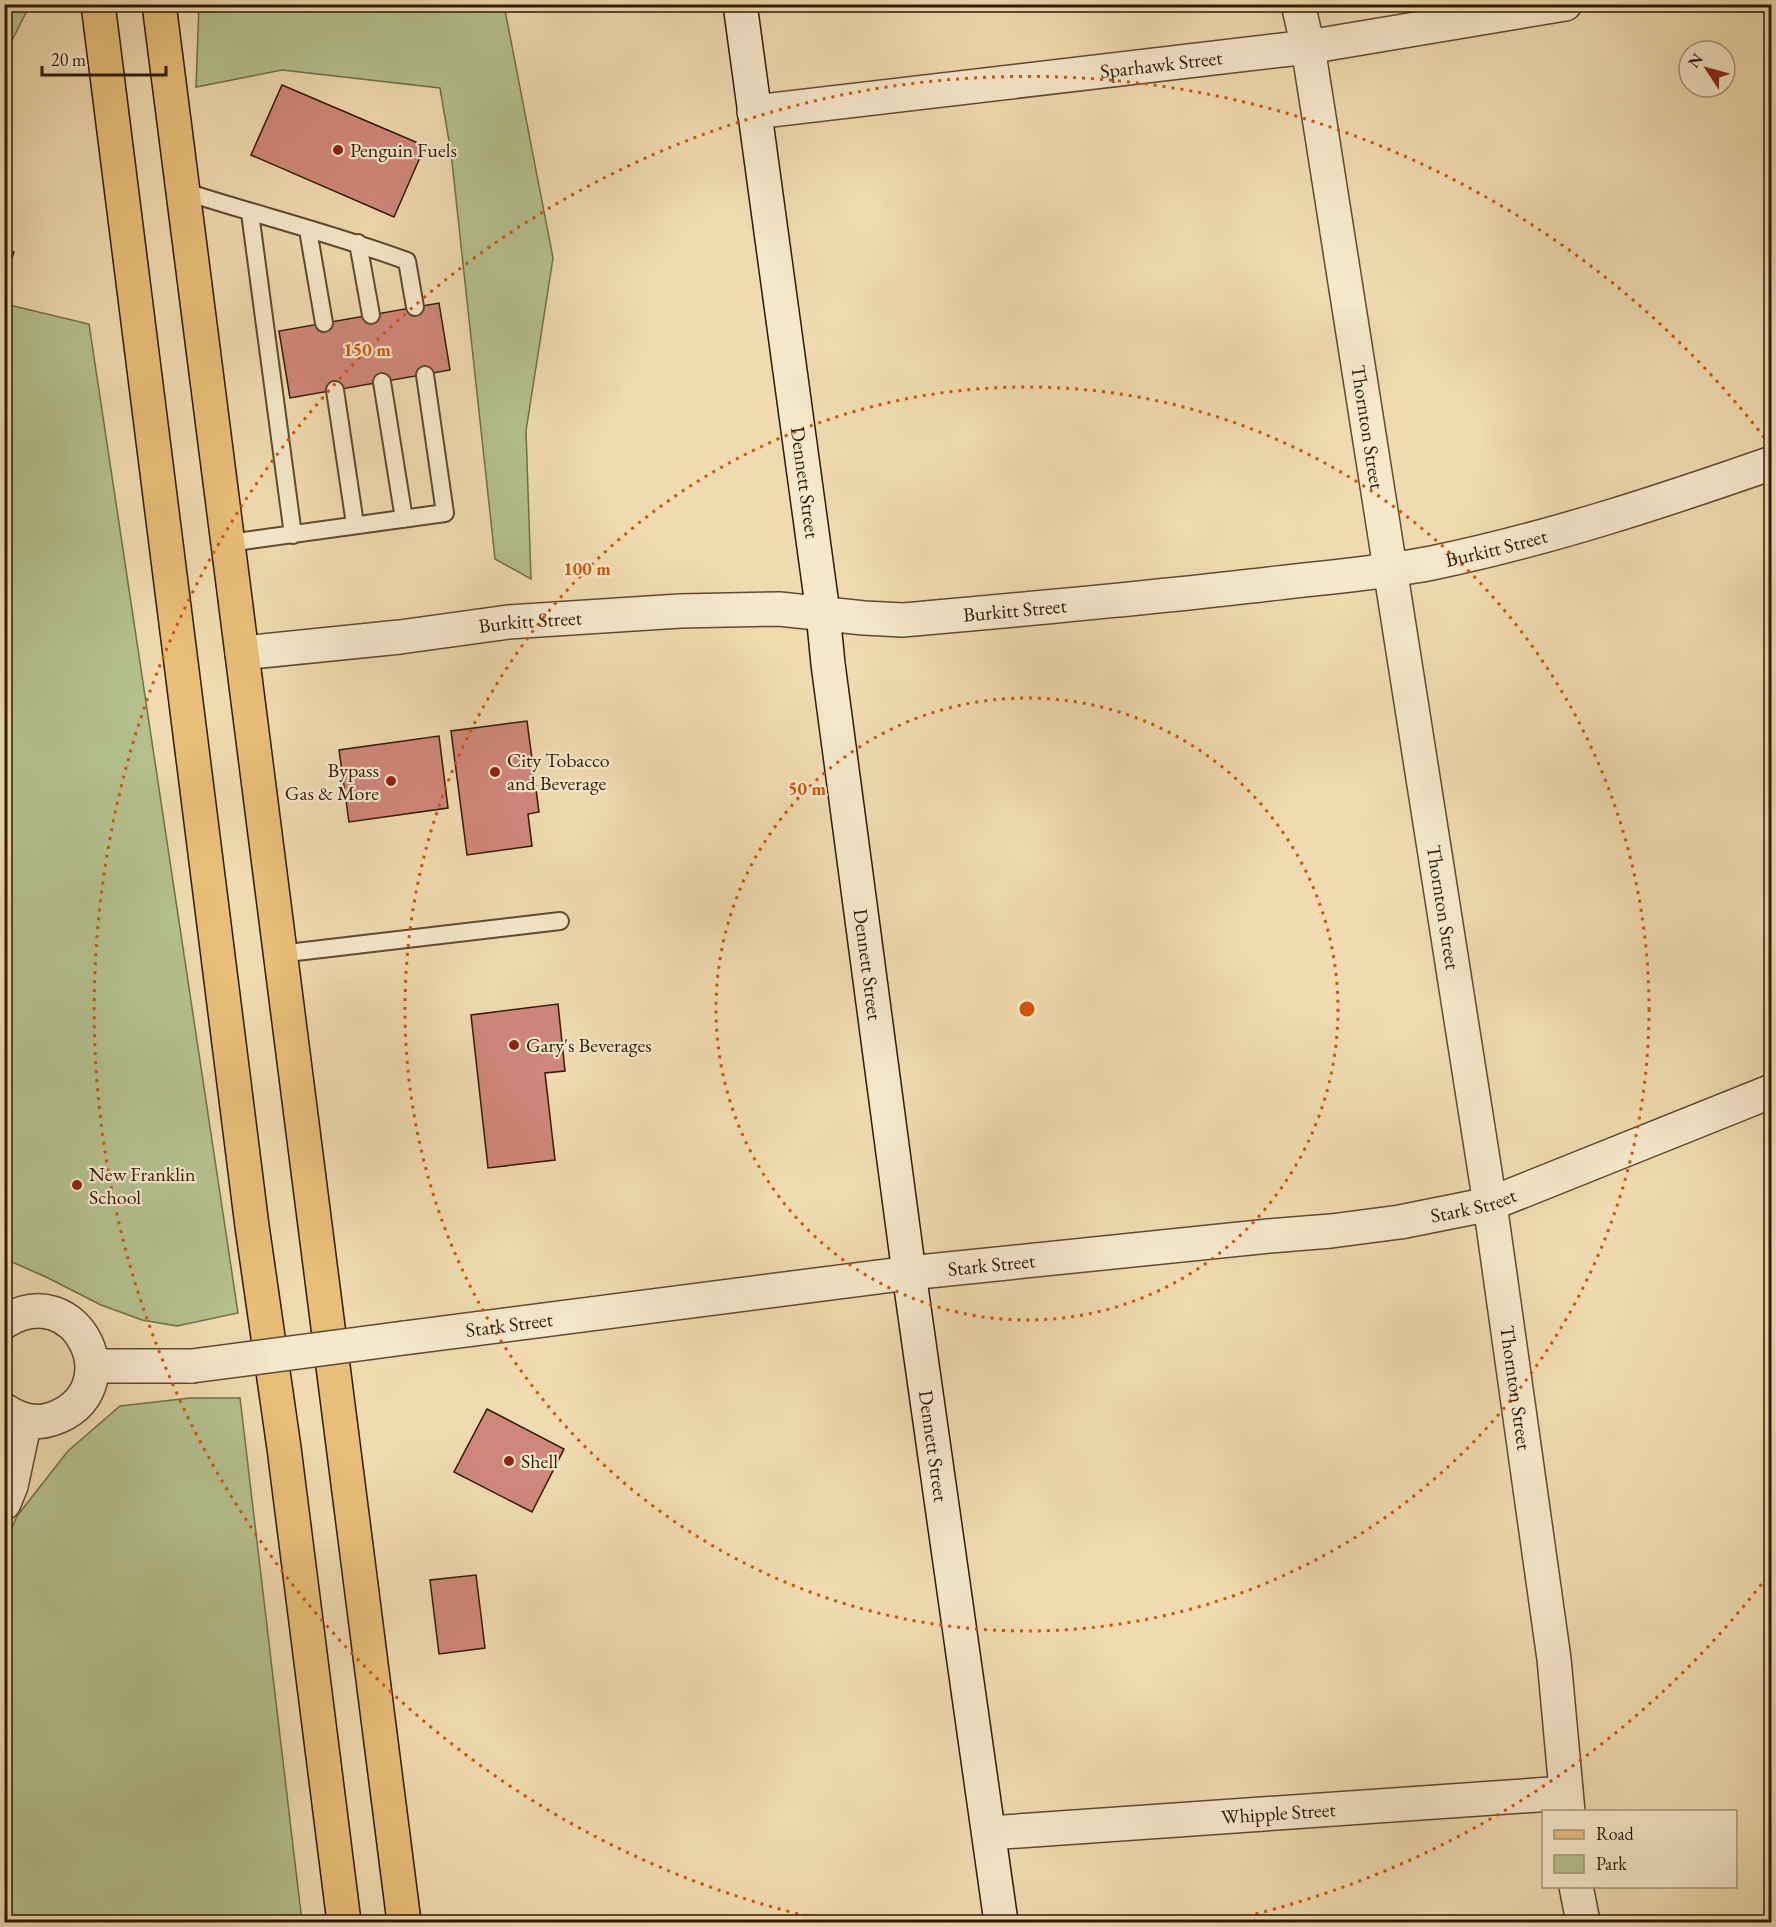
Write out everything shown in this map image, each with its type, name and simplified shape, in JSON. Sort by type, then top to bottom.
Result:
[{"type":"main road","points":[[98,4],[252,1226],[284,1448],[344,1923]]},
{"type":"main road","points":[[159,4],[404,1923]]},
{"type":"street","name":"Dennett Street","points":[[740,4],[823,613],[909,1273],[1001,1923]]},
{"type":"street","name":"Thornton Street","points":[[1298,4],[1308,47],[1490,1203],[1554,1659],[1567,1802]]},
{"type":"street","name":"Sparhawk Street","points":[[754,112],[1308,47],[1565,4]]},
{"type":"street","name":"Burkitt Street","points":[[242,653],[400,637],[508,622],[680,611],[778,609],[903,620],[1175,596],[1390,570],[1488,549],[1624,514],[1772,463]]},
{"type":"street","name":"Stark Street","points":[[93,1366],[192,1366],[909,1273],[1331,1231],[1400,1222],[1490,1203],[1772,1091]]},
{"type":"street","points":[[4,1322],[27,1312],[43,1311],[62,1316],[85,1337],[93,1366],[87,1390],[81,1400],[65,1414],[43,1422],[15,1415],[11,1486],[4,1503]]},
{"type":"street","name":"Whipple Street","points":[[989,1833],[1567,1802]]},
{"type":"street","points":[[1576,1888],[1583,1923]]},
{"type":"lane","points":[[183,191],[250,213],[358,243],[407,261],[415,307]]},
{"type":"lane","points":[[250,213],[293,536]]},
{"type":"lane","points":[[309,230],[324,323]]},
{"type":"lane","points":[[358,243],[370,315]]},
{"type":"lane","points":[[229,543],[293,536],[355,524],[445,513],[425,375]]},
{"type":"lane","points":[[382,382],[404,519]]},
{"type":"lane","points":[[334,390],[355,524]]},
{"type":"lane","points":[[279,954],[560,921]]},
{"type":"green space","points":[[4,5],[30,5],[5,54]]},
{"type":"green space","points":[[199,5],[504,5],[553,258],[526,431],[531,579],[495,559],[451,153],[440,88],[282,70],[196,87]]},
{"type":"green space","points":[[5,304],[89,324],[238,1313],[177,1326],[142,1320],[101,1305],[5,1259]]},
{"type":"green space","points":[[190,1398],[240,1398],[302,1922],[5,1922],[5,1544],[17,1516],[68,1451],[120,1406]]},
{"type":"building","name":"Penguin Fuels","points":[[282,85],[425,146],[394,217],[251,155]]},
{"type":"building","points":[[4,249],[14,252],[4,280]]},
{"type":"building","points":[[439,303],[450,370],[290,398],[279,331]]},
{"type":"building","name":"City Tobacco and Beverage","points":[[527,721],[539,812],[528,814],[532,846],[467,855],[451,731]]},
{"type":"building","points":[[439,736],[448,808],[349,822],[339,750]]},
{"type":"building","points":[[558,1004],[565,1071],[545,1073],[555,1160],[488,1168],[471,1015]]},
{"type":"building","name":"Shell","points":[[487,1409],[564,1449],[532,1512],[454,1472]]},
{"type":"building","points":[[476,1575],[485,1648],[439,1654],[430,1580]]},
{"type":"place","name":"Penguin Fuels","points":[[338,150]]},
{"type":"place","name":"City Tobacco and Beverage","points":[[495,772]]},
{"type":"place","name":"Bypass Gas & More","points":[[391,781]]},
{"type":"place","name":"Gary's Beverages","points":[[514,1045]]},
{"type":"place","name":"New Franklin School","points":[[77,1185]]},
{"type":"place","name":"Shell","points":[[509,1461]]}]
